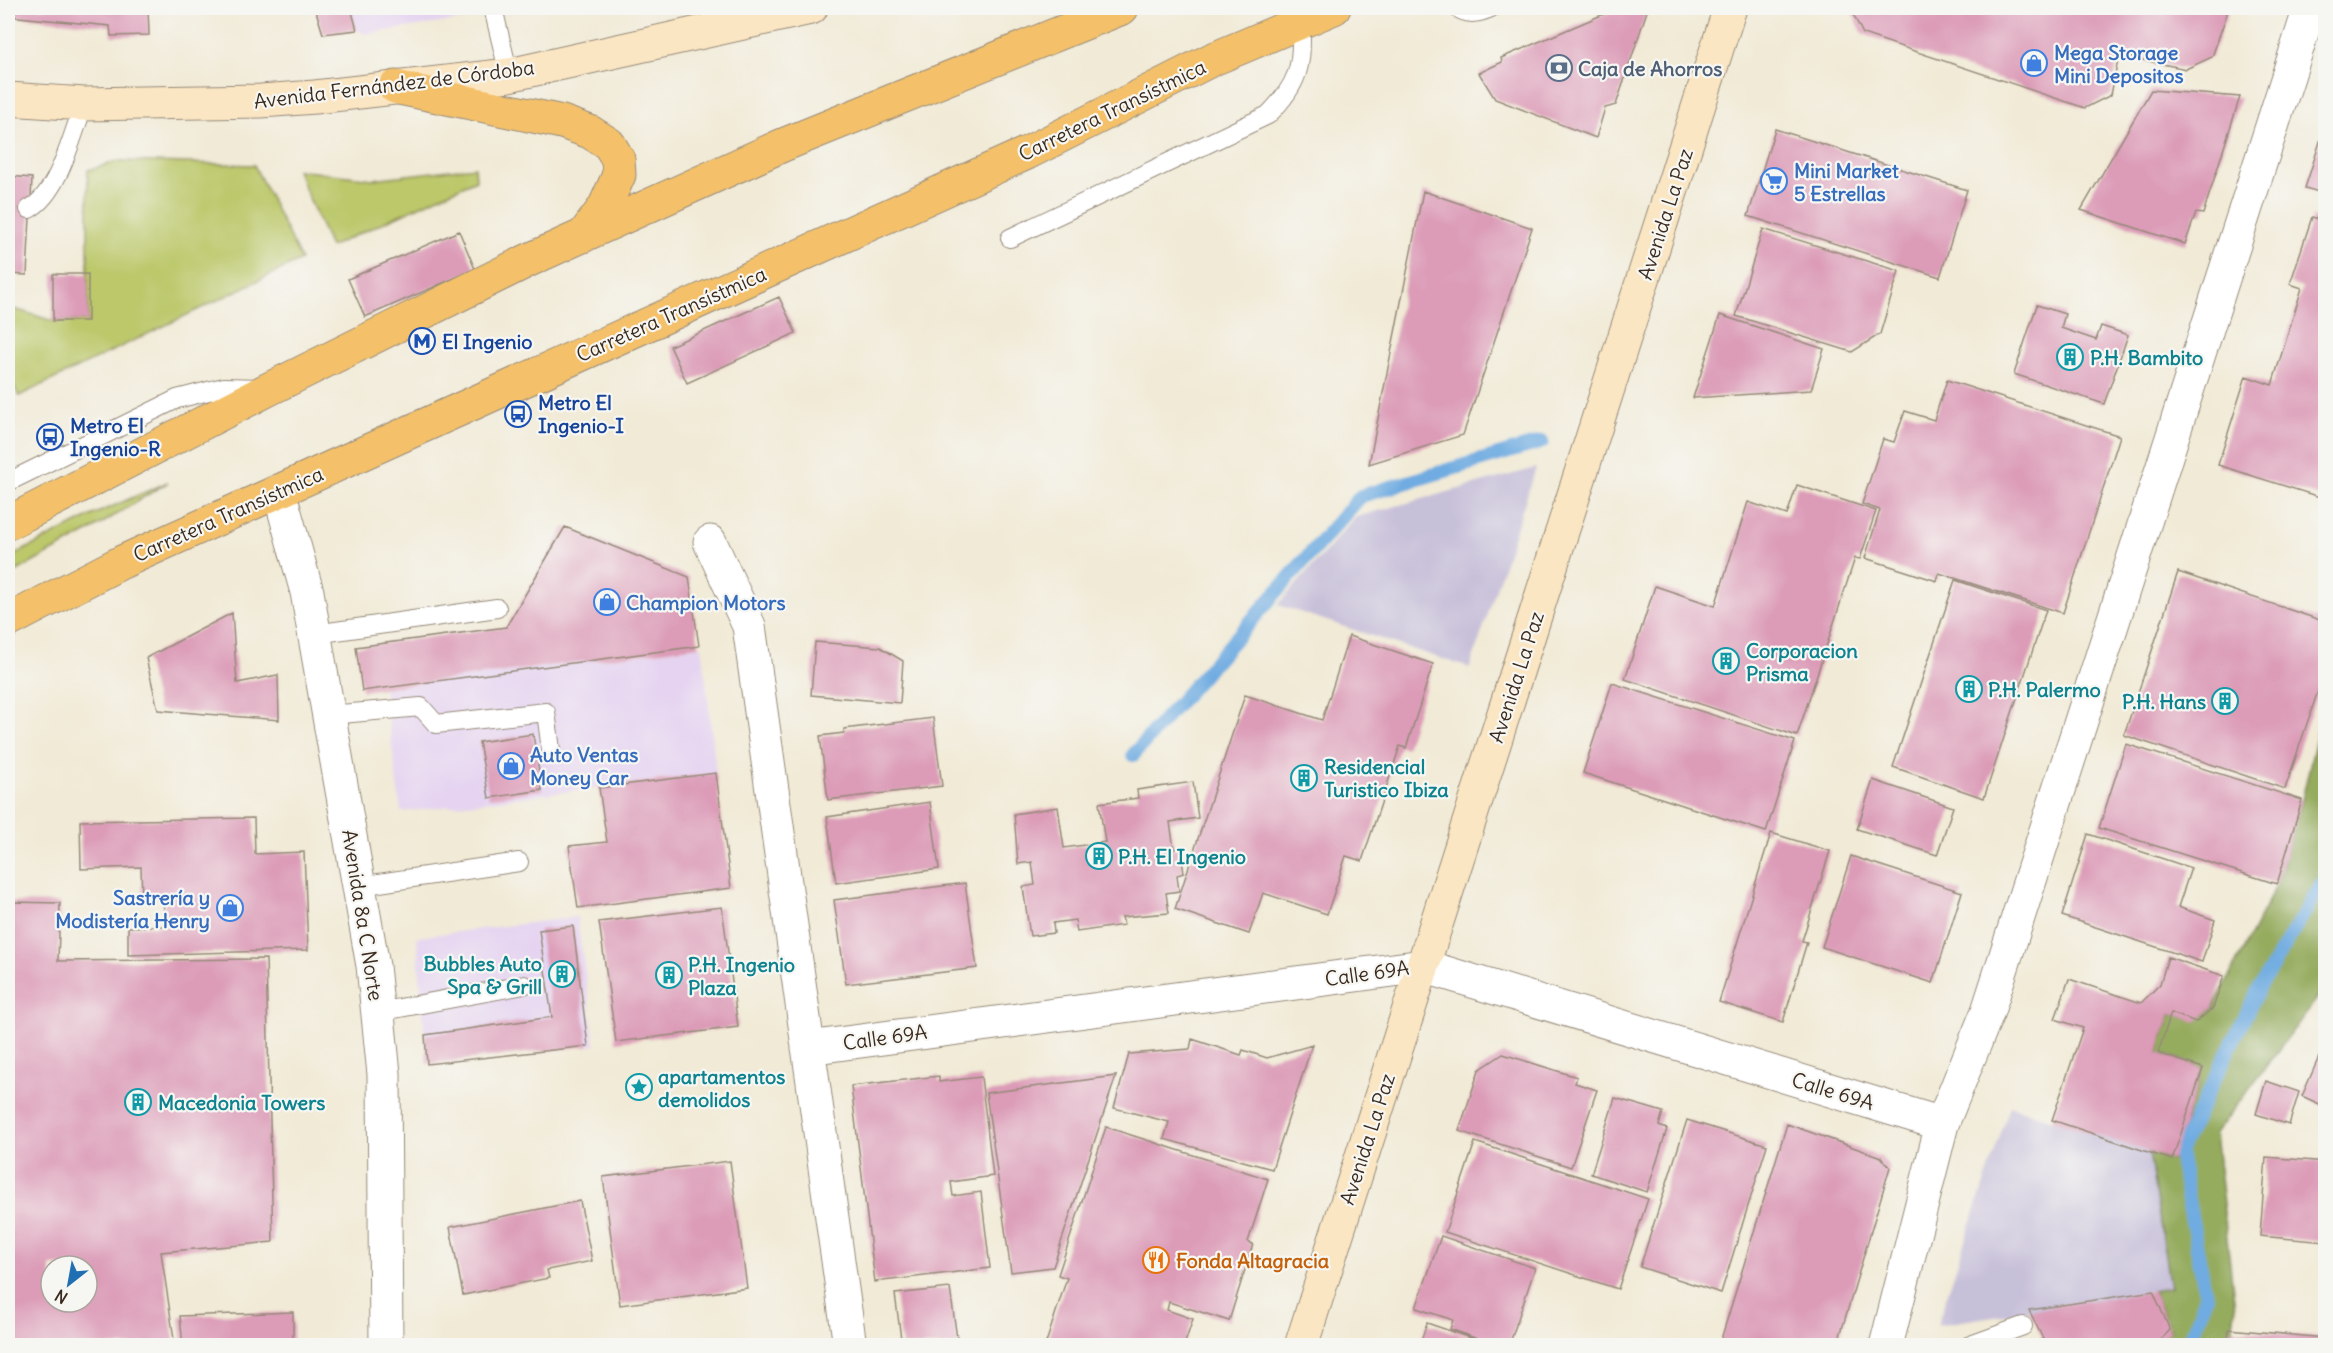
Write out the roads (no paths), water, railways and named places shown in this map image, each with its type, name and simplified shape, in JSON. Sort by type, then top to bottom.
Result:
[{"type":"main road","name":"Avenida Fernández de Córdoba","points":[[8,99],[84,104],[261,101],[509,75],[811,8]]},
{"type":"main road","points":[[8,523],[269,389],[529,260],[783,145],[1122,8]]},
{"type":"main road","name":"Carretera Transístmica","points":[[8,621],[122,562],[1027,153],[1211,60],[1334,8]]},
{"type":"main road","name":"Avenida La Paz","points":[[1301,1346],[1730,8]]},
{"type":"main road","points":[[395,87],[562,122],[590,132],[609,144],[618,159],[619,175],[604,208],[583,237]]},
{"type":"street","points":[[1886,1346],[1942,1124],[1988,1011],[2310,8]]},
{"type":"street","name":"Avenida 8a C Norte","points":[[279,491],[307,592],[373,966],[384,1074],[386,1346]]},
{"type":"street","points":[[710,542],[749,626],[849,1346]]},
{"type":"street","name":"Calle 69A","points":[[808,1048],[1423,966],[1942,1124]]},
{"type":"lane","points":[[493,8],[509,75]]},
{"type":"lane","points":[[1457,8],[1464,13],[1478,13],[1491,8]]},
{"type":"lane","points":[[1010,238],[1268,115],[1286,97],[1298,74],[1302,49],[1300,22]]},
{"type":"lane","points":[[29,209],[40,203],[53,184],[84,104]]},
{"type":"lane","points":[[8,482],[177,399],[225,387],[269,389]]},
{"type":"lane","points":[[315,634],[497,608]]},
{"type":"lane","points":[[329,715],[421,707],[436,724],[546,712],[551,750]]},
{"type":"lane","points":[[359,886],[519,862]]},
{"type":"lane","points":[[378,1012],[524,985]]},
{"type":"lane","points":[[1968,1346],[2023,1326]]},
{"type":"waterway","points":[[1133,755],[1361,496],[1542,442]]},
{"type":"waterway","points":[[2188,1346],[2206,1296],[2179,1152],[2258,990],[2326,877]]},
{"type":"place","name":"Mega Storage Mini Depositos","points":[[2034,63]]},
{"type":"place","name":"Caja de Ahorros","points":[[1559,68]]},
{"type":"place","name":"Mini Market 5 Estrellas","points":[[1774,181]]},
{"type":"place","name":"El Ingenio","points":[[422,341]]},
{"type":"place","name":"P.H. Bambito","points":[[2070,357]]},
{"type":"place","name":"Metro El Ingenio-I","points":[[518,414]]},
{"type":"place","name":"Metro El Ingenio-R","points":[[50,437]]},
{"type":"place","name":"Champion Motors","points":[[607,602]]},
{"type":"place","name":"Corporacion Prisma","points":[[1726,661]]},
{"type":"place","name":"P.H. Palermo","points":[[1969,689]]},
{"type":"place","name":"P.H. Hans","points":[[2225,701]]},
{"type":"place","name":"Auto Ventas Money Car","points":[[511,766]]},
{"type":"place","name":"Residencial Turistico Ibiza","points":[[1304,778]]},
{"type":"place","name":"P.H. El Ingenio","points":[[1099,856]]},
{"type":"place","name":"Sastrería y Modistería Henry","points":[[230,908]]},
{"type":"place","name":"Bubbles Auto Spa & Grill","points":[[562,974]]},
{"type":"place","name":"P.H. Ingenio Plaza","points":[[669,975]]},
{"type":"place","name":"apartamentos demolidos","points":[[639,1087]]},
{"type":"place","name":"Macedonia Towers","points":[[138,1102]]},
{"type":"place","name":"Fonda Altagracia","points":[[1156,1260]]}]
